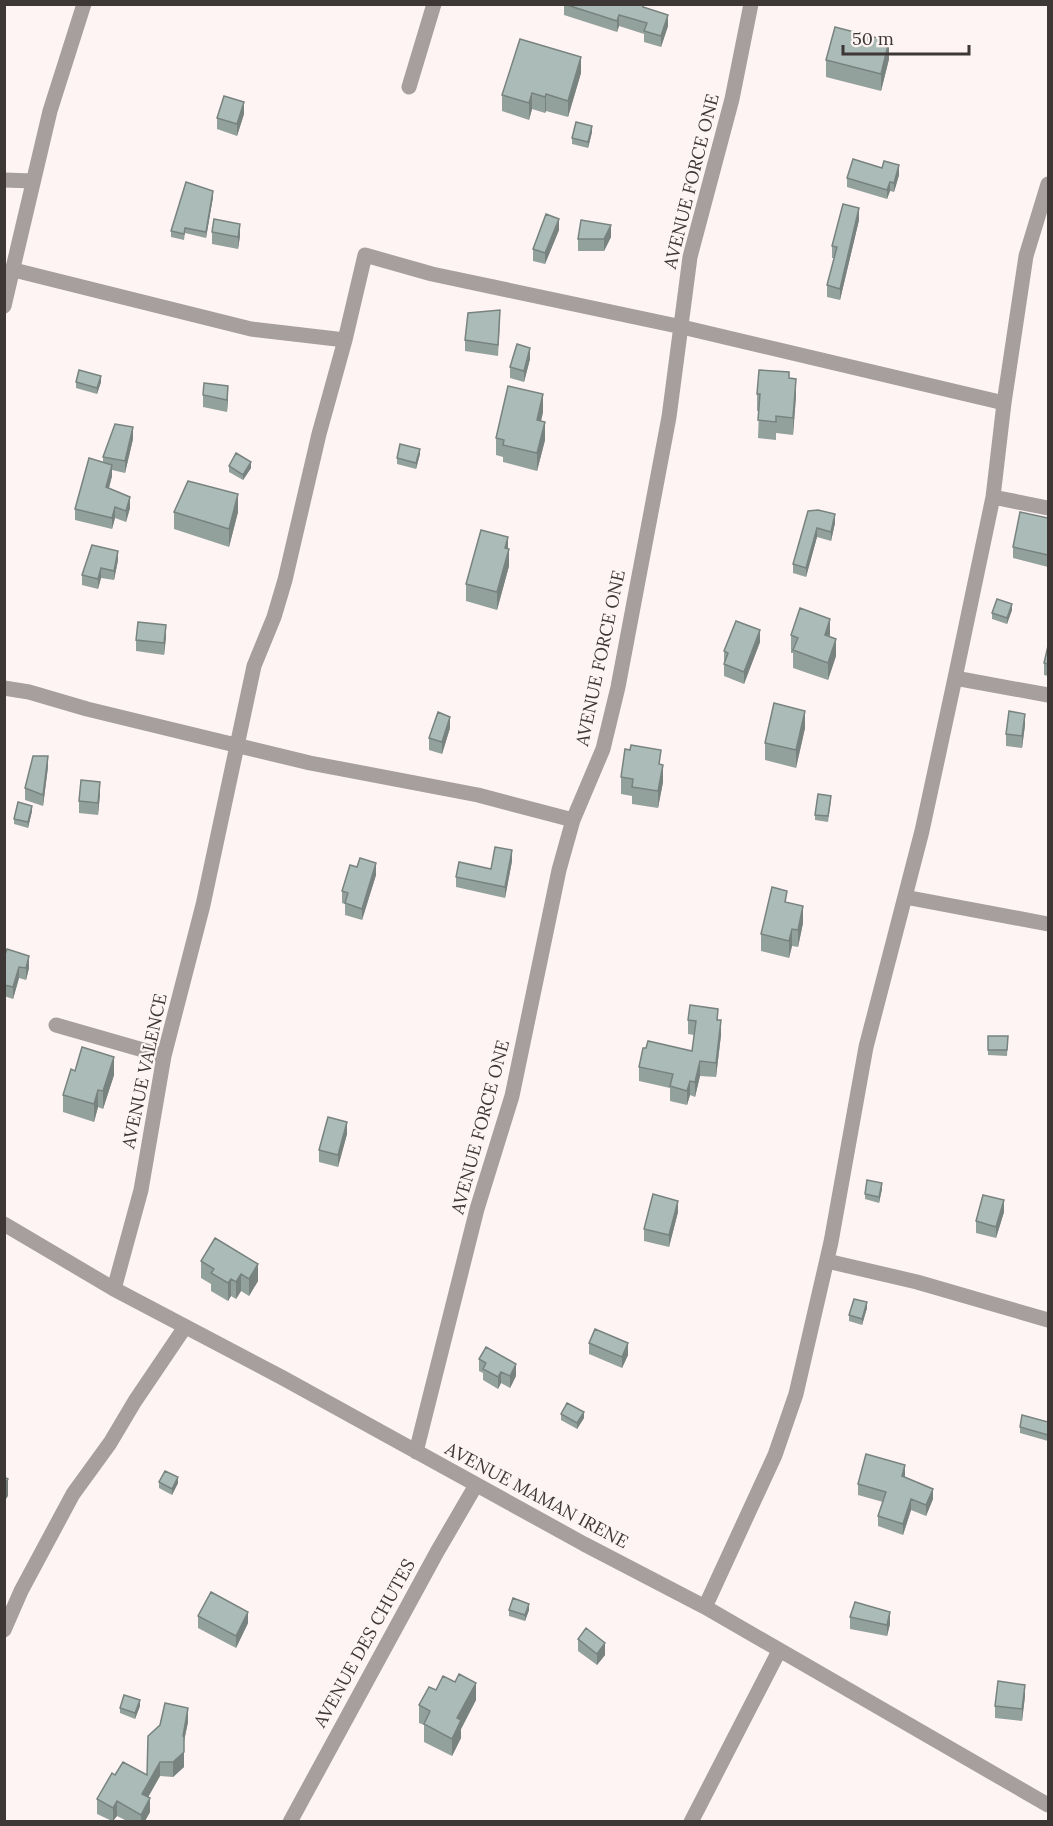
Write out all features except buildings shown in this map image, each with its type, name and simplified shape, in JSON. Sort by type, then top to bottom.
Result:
[{"type":"street","points":[[4,306],[50,111],[84,4]]},
{"type":"street","points":[[410,87],[434,4]]},
{"type":"street","name":"AVENUE FORCE ONE","points":[[416,1452],[477,1209],[512,1095],[540,959],[573,820],[603,748],[618,687],[669,417],[690,257],[732,99],[751,4]]},
{"type":"street","points":[[4,180],[33,181]]},
{"type":"street","points":[[705,1607],[775,1455],[796,1394],[827,1261],[866,1047],[922,831],[993,497],[1004,403],[1026,256],[1048,184]]},
{"type":"street","name":"AVENUE VALENCE","points":[[114,1289],[141,1190],[164,1056],[203,905],[254,666],[274,617],[365,255],[432,274],[682,327]]},
{"type":"street","points":[[14,270],[251,329],[345,340]]},
{"type":"street","points":[[682,327],[1004,403]]},
{"type":"street","points":[[993,497],[1048,508]]},
{"type":"street","points":[[955,678],[1048,695]]},
{"type":"street","points":[[4,688],[29,692],[87,709],[238,746],[364,774],[478,795],[573,820]]},
{"type":"street","points":[[905,897],[1048,924]]},
{"type":"street","points":[[56,1025],[164,1056]]},
{"type":"street","name":"AVENUE MAMAN IRENE","points":[[4,1224],[114,1289],[705,1607],[1048,1800]]},
{"type":"street","points":[[827,1261],[917,1282],[1048,1320]]},
{"type":"street","points":[[4,1630],[21,1591],[73,1494],[110,1443],[135,1401],[185,1327]]},
{"type":"street","name":"AVENUE DES CHUTES","points":[[290,1821],[476,1485]]},
{"type":"street","points":[[691,1821],[780,1651]]}]
